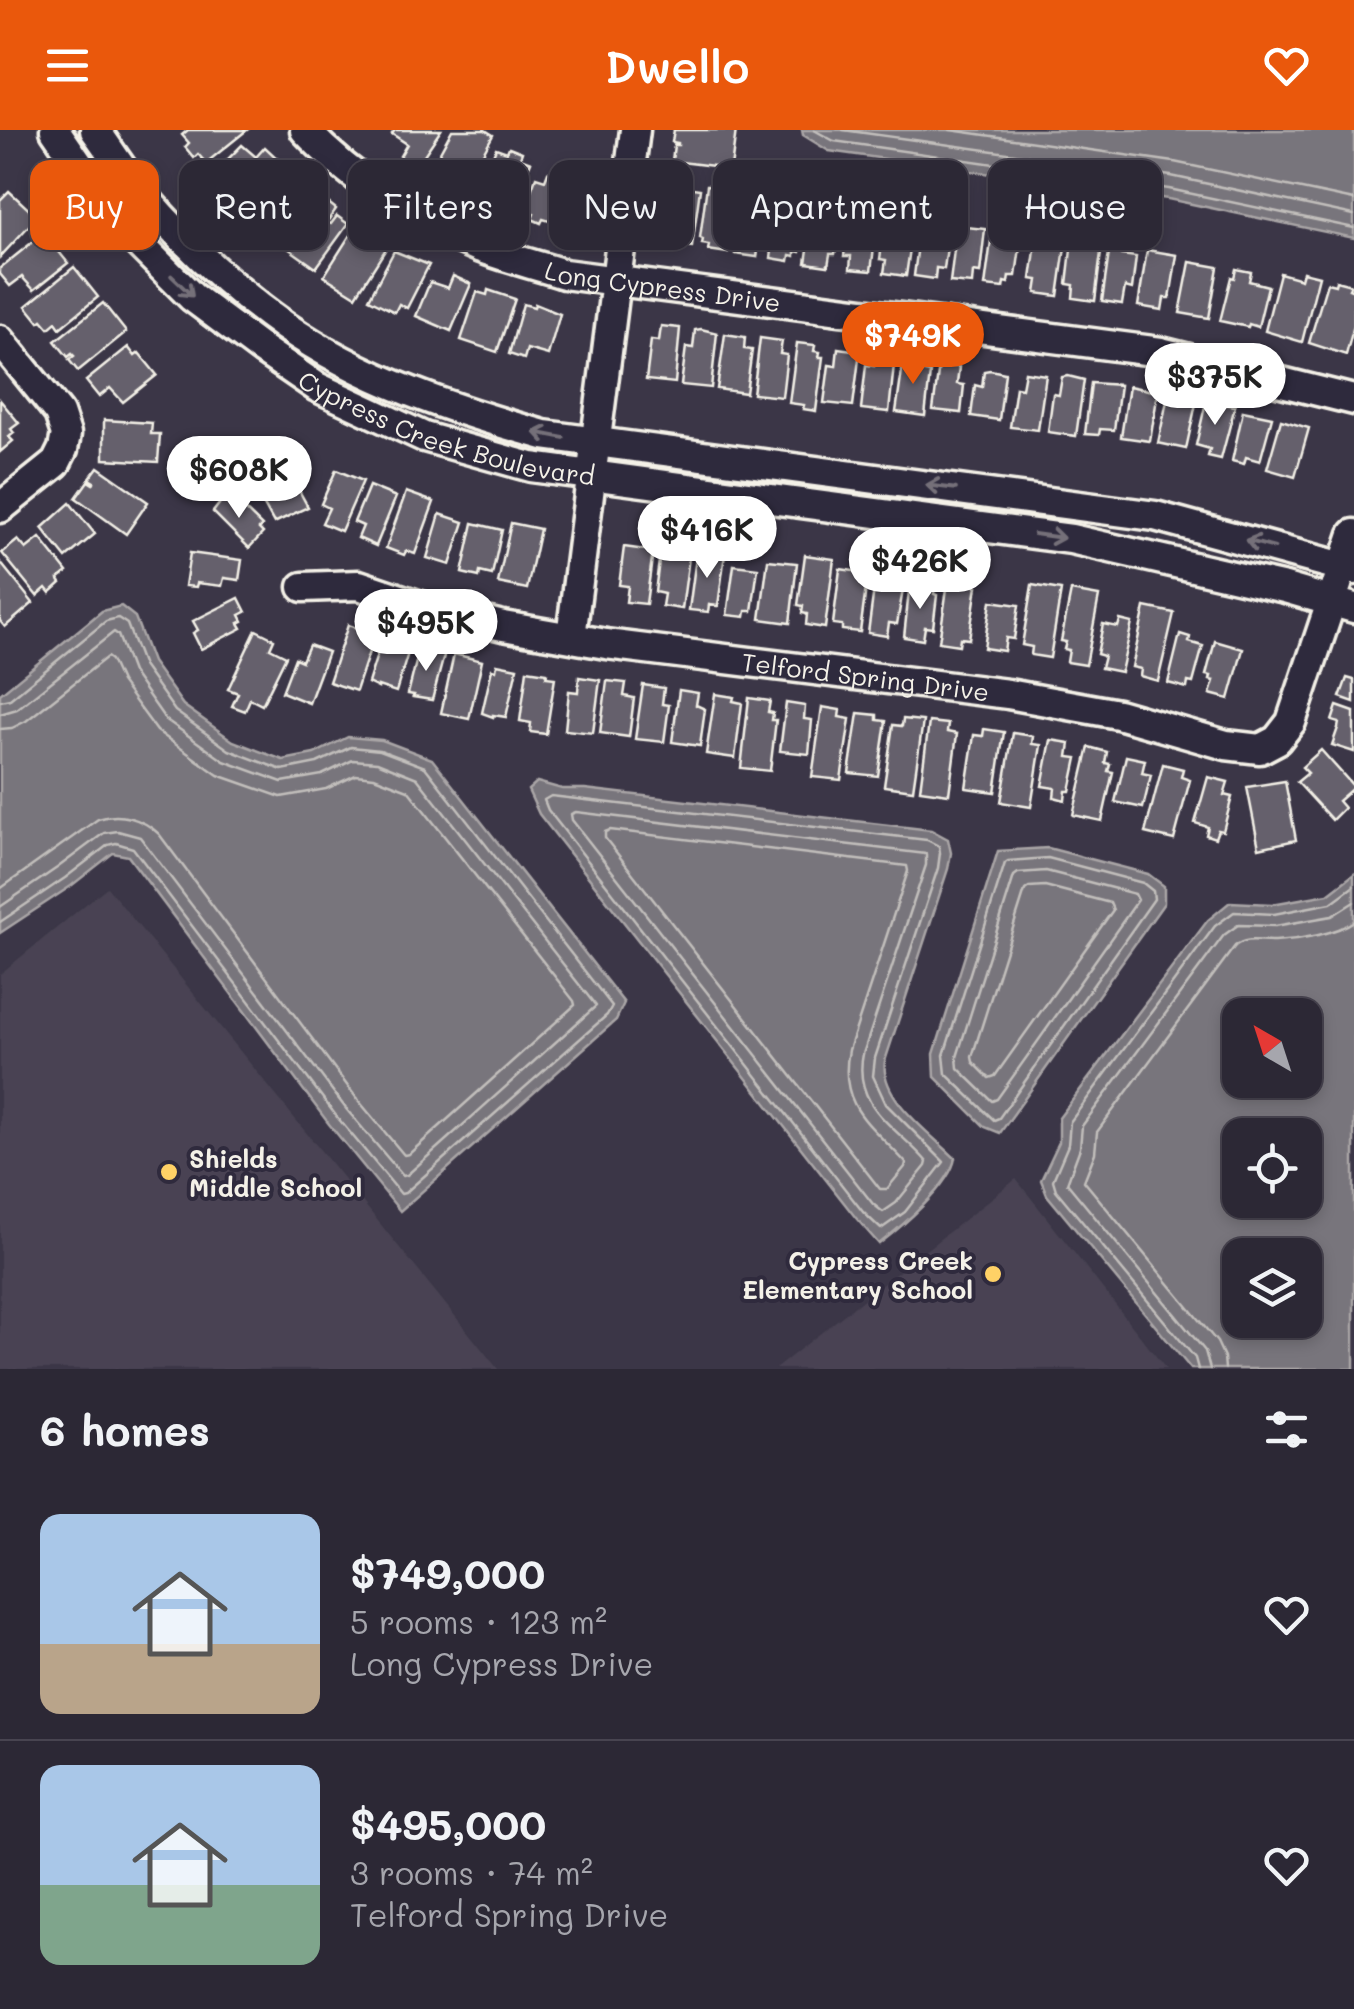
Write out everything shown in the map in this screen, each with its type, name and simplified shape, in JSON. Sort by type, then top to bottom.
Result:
[{"type":"street","name":"Cypress Creek Boulevard","points":[[55,130],[136,241],[192,296],[317,386],[424,437],[530,467],[1070,539],[1343,605]]},
{"type":"street","name":"Cypress Creek Boulevard","points":[[95,130],[138,189],[178,233],[285,326],[342,360],[466,414],[544,435],[596,443],[1155,516],[1349,568]]},
{"type":"street","name":"Long Cypress Drive","points":[[306,130],[379,192],[433,225],[483,248],[564,274],[1161,352],[1354,400]]},
{"type":"street","points":[[571,638],[635,130]]},
{"type":"street","points":[[0,340],[58,413],[66,434],[56,463],[0,508]]},
{"type":"street","points":[[1343,605],[1354,534]]},
{"type":"street","name":"Telford Spring Drive","points":[[303,586],[360,584],[430,609],[571,638],[1008,694],[1118,714],[1226,745],[1260,749],[1277,740],[1291,722],[1343,605]]},
{"type":"shaded area","name":"Shields Middle School","points":[[107,887],[498,1369],[0,1369],[0,974]]},
{"type":"shaded area","name":"Cypress Creek Elementary School","points":[[1016,1179],[1166,1369],[775,1369]]},
{"type":"water","points":[[802,130],[1354,130],[1354,238],[1162,198],[1162,160],[988,160],[988,174],[968,171],[968,160],[893,160],[829,151],[803,135]]},
{"type":"water","points":[[121,606],[135,617],[152,662],[183,705],[233,741],[283,760],[314,754],[348,737],[382,740],[432,759],[624,1003],[616,1020],[400,1211],[329,1124],[128,856],[113,853],[0,933],[0,694],[102,611]]},
{"type":"water","points":[[537,782],[562,789],[931,830],[948,839],[948,869],[885,1061],[885,1075],[898,1102],[955,1158],[935,1193],[879,1244],[539,814],[528,790]]},
{"type":"water","points":[[1048,848],[1148,874],[1164,886],[1164,903],[1000,1133],[985,1127],[935,1077],[934,1054],[998,851]]},
{"type":"water","points":[[1354,874],[1354,1369],[1191,1369],[1047,1195],[1041,1180],[1059,1142],[1059,1118],[1208,920],[1230,902],[1272,904],[1328,894]]},
{"type":"building","points":[[188,130],[247,130],[210,160],[198,154],[194,158],[182,135]]},
{"type":"building","points":[[395,130],[441,130],[421,160],[400,156],[407,144],[392,134]]},
{"type":"building","points":[[452,130],[485,130],[493,135],[479,160],[436,160]]},
{"type":"building","points":[[674,130],[736,130],[732,160],[713,160],[713,166],[672,160],[674,145],[678,143],[672,142]]},
{"type":"building","points":[[242,145],[256,157],[265,147],[279,160],[227,160]]},
{"type":"building","points":[[509,147],[522,152],[520,158],[526,160],[491,160],[496,148],[507,152]]},
{"type":"building","points":[[549,172],[549,221],[543,219],[541,223],[532,219],[529,196],[536,177],[545,180]]},
{"type":"building","points":[[707,185],[713,186],[713,250],[728,250],[728,253],[708,250],[709,245],[702,244]]},
{"type":"building","points":[[693,188],[700,189],[693,240]]},
{"type":"building","points":[[9,191],[30,210],[30,225],[0,257],[0,200]]},
{"type":"building","points":[[328,203],[336,209],[328,221]]},
{"type":"building","points":[[337,216],[348,224],[316,268],[291,250],[328,250],[328,222]]},
{"type":"building","points":[[968,227],[985,229],[980,273],[973,272],[972,284],[950,282],[954,250],[968,250]]},
{"type":"building","points":[[348,238],[348,250],[385,250],[356,296],[324,276]]},
{"type":"building","points":[[30,244],[30,250],[57,250],[68,263],[34,290],[22,277],[10,286],[0,268]]},
{"type":"building","points":[[736,250],[758,250],[757,257],[735,254]]},
{"type":"building","points":[[772,250],[800,250],[795,251],[795,256],[790,255],[789,261],[771,258]]},
{"type":"building","points":[[808,250],[836,250],[830,254],[828,266],[806,263]]},
{"type":"building","points":[[845,250],[874,250],[871,271],[850,269],[851,256],[844,256]]},
{"type":"building","points":[[881,250],[910,250],[906,276],[884,273],[886,260],[880,259]]},
{"type":"building","points":[[917,250],[947,250],[944,269],[936,268],[935,279],[914,276]]},
{"type":"building","points":[[990,250],[1020,250],[1016,276],[1009,276],[1003,288],[985,286]]},
{"type":"building","points":[[1035,250],[1065,250],[1058,296],[1036,293],[1038,280],[1031,279]]},
{"type":"building","points":[[1071,250],[1101,250],[1095,301],[1073,298],[1074,285],[1067,284]]},
{"type":"building","points":[[1109,250],[1122,250],[1121,255],[1136,257],[1132,289],[1125,287],[1122,304],[1102,301]]},
{"type":"building","points":[[1147,250],[1177,255],[1170,298],[1164,298],[1162,310],[1138,306]]},
{"type":"building","points":[[394,251],[429,265],[407,308],[399,304],[395,312],[369,299]]},
{"type":"building","points":[[1190,262],[1218,267],[1209,318],[1180,313]]},
{"type":"building","points":[[74,267],[98,297],[60,328],[56,322],[49,328],[26,306]]},
{"type":"building","points":[[1236,269],[1251,272],[1249,281],[1268,286],[1258,327],[1220,321]]},
{"type":"building","points":[[1303,272],[1319,276],[1302,342],[1265,331],[1280,273],[1301,279]]},
{"type":"building","points":[[453,276],[471,284],[451,331],[416,316],[430,282],[448,288]]},
{"type":"building","points":[[1336,281],[1351,285],[1349,289],[1354,291],[1354,325],[1346,355],[1309,343],[1327,283],[1335,285]]},
{"type":"building","points":[[488,290],[515,299],[497,352],[461,340],[477,292],[487,295]]},
{"type":"building","points":[[103,303],[126,332],[78,371],[69,360],[74,356],[68,357],[55,341]]},
{"type":"building","points":[[523,304],[535,304],[560,314],[548,355],[527,349],[524,359],[509,354]]},
{"type":"building","points":[[661,326],[680,328],[675,383],[646,380],[651,340],[659,341]]},
{"type":"building","points":[[695,330],[717,333],[711,388],[681,385],[686,347],[693,348]]},
{"type":"building","points":[[725,334],[745,337],[744,349],[752,350],[746,393],[717,389]]},
{"type":"building","points":[[760,338],[782,341],[780,354],[787,355],[782,397],[753,394]]},
{"type":"building","points":[[797,343],[815,345],[814,351],[823,357],[816,411],[789,403]]},
{"type":"building","points":[[128,347],[135,356],[139,353],[157,375],[123,402],[110,388],[99,397],[86,381]]},
{"type":"building","points":[[838,348],[860,351],[853,406],[824,403],[829,365],[836,366]]},
{"type":"building","points":[[875,353],[895,355],[889,412],[861,409],[866,365],[874,366]]},
{"type":"building","points":[[904,357],[925,360],[924,372],[930,373],[925,416],[896,412]]},
{"type":"building","points":[[939,365],[959,367],[957,384],[964,385],[961,413],[933,410]]},
{"type":"building","points":[[984,371],[1005,373],[999,420],[971,416],[975,385],[982,387]]},
{"type":"building","points":[[1025,372],[1046,375],[1038,430],[1010,427],[1016,387],[1022,388]]},
{"type":"building","points":[[1062,377],[1084,380],[1076,436],[1048,432],[1053,394],[1059,395]]},
{"type":"building","points":[[1091,383],[1120,385],[1114,430],[1100,429],[1099,435],[1085,434]]},
{"type":"building","points":[[1129,386],[1158,392],[1150,441],[1121,437]]},
{"type":"building","points":[[1168,396],[1197,399],[1186,449],[1158,443]]},
{"type":"building","points":[[0,400],[19,423],[11,429],[14,433],[9,437],[13,441],[0,452]]},
{"type":"building","points":[[1206,402],[1235,406],[1221,459],[1208,456],[1210,449],[1196,445]]},
{"type":"building","points":[[1243,411],[1272,417],[1260,461],[1246,457],[1244,464],[1232,461]]},
{"type":"building","points":[[104,420],[152,423],[151,434],[160,434],[158,462],[104,459]]},
{"type":"building","points":[[1281,420],[1309,428],[1295,477],[1267,469]]},
{"type":"building","points":[[278,452],[308,507],[274,523],[245,471]]},
{"type":"building","points":[[98,467],[148,502],[126,534],[76,498],[88,481],[93,484],[89,479]]},
{"type":"building","points":[[336,470],[363,481],[341,531],[322,523],[329,508],[321,504]]},
{"type":"building","points":[[369,486],[396,497],[376,546],[358,538],[363,526],[354,522]]},
{"type":"building","points":[[406,492],[434,502],[415,554],[406,551],[404,555],[386,548]]},
{"type":"building","points":[[230,495],[262,526],[259,529],[263,533],[249,548],[213,512]]},
{"type":"building","points":[[70,503],[95,534],[66,558],[42,528]]},
{"type":"building","points":[[440,514],[464,522],[450,565],[427,558]]},
{"type":"building","points":[[473,523],[502,530],[492,575],[462,573]]},
{"type":"building","points":[[511,523],[540,529],[527,589],[498,583]]},
{"type":"building","points":[[40,538],[67,572],[50,593],[46,588],[37,596],[2,553],[18,540],[26,549]]},
{"type":"building","points":[[624,547],[653,551],[646,604],[626,602],[628,586],[619,585]]},
{"type":"building","points":[[697,550],[725,554],[718,606],[709,605],[708,612],[689,610]]},
{"type":"building","points":[[190,553],[242,560],[239,580],[224,578],[222,586],[185,586]]},
{"type":"building","points":[[660,553],[689,557],[682,609],[662,606],[664,594],[655,592]]},
{"type":"building","points":[[805,555],[834,559],[825,628],[806,625],[807,614],[798,605]]},
{"type":"building","points":[[768,560],[797,563],[790,623],[760,619]]},
{"type":"building","points":[[0,562],[33,603],[5,627],[0,621]]},
{"type":"building","points":[[734,565],[758,568],[752,611],[746,611],[745,617],[727,615]]},
{"type":"building","points":[[840,569],[868,573],[860,632],[842,630],[842,625],[833,624]]},
{"type":"building","points":[[875,581],[904,584],[897,624],[889,623],[887,636],[868,633]]},
{"type":"building","points":[[948,582],[977,586],[969,639],[960,638],[959,645],[939,642]]},
{"type":"building","points":[[925,584],[935,585],[937,595],[933,628],[925,627],[923,640],[904,637],[909,591],[924,593]]},
{"type":"building","points":[[1032,585],[1061,590],[1050,658],[1031,655],[1032,647],[1022,645]]},
{"type":"building","points":[[1071,591],[1099,596],[1086,665],[1067,662],[1069,650],[1064,649],[1066,642],[1061,641]]},
{"type":"building","points":[[239,598],[246,612],[240,615],[242,628],[201,649],[193,633],[198,630],[193,621]]},
{"type":"building","points":[[991,601],[1019,605],[1014,639],[1006,638],[1004,651],[984,648]]},
{"type":"building","points":[[1145,607],[1174,613],[1158,681],[1140,676],[1141,669],[1132,667]]},
{"type":"building","points":[[1120,620],[1132,623],[1121,672],[1101,668],[1104,656],[1097,654],[1103,624],[1118,627]]},
{"type":"building","points":[[348,625],[375,634],[356,691],[329,682]]},
{"type":"building","points":[[256,630],[274,639],[270,648],[286,656],[262,705],[250,699],[245,711],[232,706],[238,693],[228,689]]},
{"type":"building","points":[[1180,634],[1203,646],[1193,683],[1188,682],[1187,688],[1168,683]]},
{"type":"building","points":[[392,637],[411,643],[396,692],[368,683],[382,639],[390,641]]},
{"type":"building","points":[[1215,641],[1243,649],[1229,699],[1210,694],[1214,681],[1206,675]]},
{"type":"building","points":[[309,645],[328,652],[309,703],[282,692],[295,658],[302,661]]},
{"type":"building","points":[[426,647],[445,652],[432,700],[408,694],[419,650],[425,652]]},
{"type":"building","points":[[454,654],[482,661],[469,719],[441,713]]},
{"type":"building","points":[[497,664],[517,668],[506,717],[482,713],[492,669],[496,670]]},
{"type":"building","points":[[527,670],[555,678],[546,734],[530,732],[531,723],[520,721]]},
{"type":"building","points":[[579,677],[600,680],[593,733],[565,730],[569,691],[578,692]]},
{"type":"building","points":[[1347,678],[1354,680],[1354,702],[1340,697]]},
{"type":"building","points":[[607,681],[626,683],[624,696],[634,698],[629,737],[600,733]]},
{"type":"building","points":[[643,685],[664,688],[662,704],[669,705],[664,742],[635,739]]},
{"type":"building","points":[[679,690],[698,693],[696,705],[705,709],[700,746],[672,742]]},
{"type":"building","points":[[715,694],[734,697],[733,701],[742,703],[735,758],[706,754]]},
{"type":"building","points":[[749,698],[770,701],[768,712],[776,720],[770,771],[741,768]]},
{"type":"building","points":[[786,703],[805,706],[804,719],[812,720],[809,754],[780,751]]},
{"type":"building","points":[[1337,706],[1354,712],[1354,752],[1332,745],[1339,723],[1332,721]]},
{"type":"building","points":[[822,707],[840,710],[839,717],[850,719],[841,780],[812,777]]},
{"type":"building","points":[[858,713],[877,715],[877,720],[886,721],[878,776],[849,773]]},
{"type":"building","points":[[903,719],[923,721],[913,790],[884,786],[893,725],[902,726]]},
{"type":"building","points":[[929,722],[948,724],[947,732],[957,734],[949,794],[920,790]]},
{"type":"building","points":[[984,729],[1004,732],[995,792],[966,788],[974,735],[983,736]]},
{"type":"building","points":[[1013,733],[1033,736],[1032,744],[1041,745],[1031,807],[1001,802]]},
{"type":"building","points":[[1051,740],[1070,743],[1068,757],[1077,758],[1065,800],[1054,797],[1055,788],[1042,786]]},
{"type":"building","points":[[1089,747],[1107,752],[1105,763],[1110,764],[1108,771],[1113,772],[1102,821],[1073,815]]},
{"type":"building","points":[[1321,750],[1354,787],[1338,801],[1344,808],[1332,820],[1297,782],[1308,773],[1302,767]]},
{"type":"building","points":[[1126,756],[1145,760],[1142,773],[1151,775],[1143,808],[1115,802]]},
{"type":"building","points":[[1163,764],[1183,769],[1181,777],[1190,780],[1174,840],[1145,833]]},
{"type":"building","points":[[1208,777],[1228,782],[1224,795],[1232,797],[1223,831],[1218,830],[1215,838],[1206,835],[1208,827],[1195,823]]},
{"type":"building","points":[[1285,781],[1296,840],[1259,848],[1247,787]]},
{"type":"place","name":"Shields Middle School","points":[[169,1172]]},
{"type":"place","name":"Cypress Creek Elementary School","points":[[993,1274]]}]
